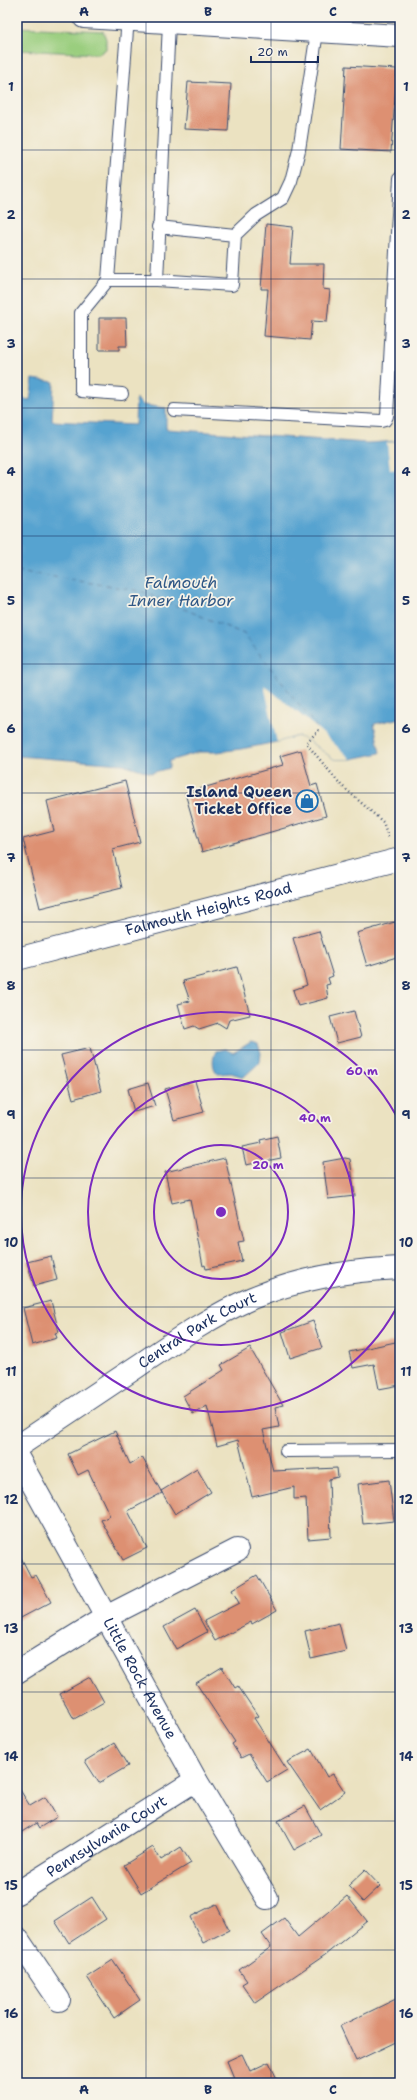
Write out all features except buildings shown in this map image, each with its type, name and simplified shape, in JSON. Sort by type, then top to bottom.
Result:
[{"type":"street","points":[[84,17],[128,18],[169,23],[400,36]]},
{"type":"street","name":"Falmouth Heights Road","points":[[17,959],[396,852]]},
{"type":"street","name":"Central Park Court","points":[[17,1447],[186,1333],[232,1307],[268,1293],[341,1274],[400,1268]]},
{"type":"street","name":"Little Rock Avenue","points":[[17,1456],[196,1780],[267,1898]]},
{"type":"street","points":[[17,1672],[106,1617],[237,1550]]},
{"type":"street","name":"Pennsylvania Court","points":[[17,1893],[196,1780]]},
{"type":"street","points":[[17,1938],[59,2000]]},
{"type":"lane","points":[[122,394],[81,391],[81,313],[108,280],[128,18]]},
{"type":"lane","points":[[157,280],[158,227],[169,23]]},
{"type":"lane","points":[[108,280],[157,280],[232,285],[235,235],[256,215],[283,198],[291,181],[299,150],[316,32]]},
{"type":"lane","points":[[174,410],[385,420],[388,408],[400,178]]},
{"type":"lane","points":[[158,227],[235,235]]},
{"type":"lane","points":[[286,1451],[400,1450]]},
{"type":"path","points":[[319,730],[306,743],[342,785],[383,822],[396,852]]},
{"type":"green space","points":[[17,27],[103,31],[106,39],[106,49],[99,54],[17,50]]},
{"type":"water","name":"Falmouth Inner Harbor","points":[[33,379],[54,382],[52,421],[135,425],[136,398],[143,405],[166,408],[166,429],[367,443],[400,441],[400,718],[374,724],[380,753],[351,759],[334,759],[306,739],[297,736],[277,742],[241,749],[217,752],[199,752],[169,761],[169,768],[151,773],[123,764],[17,756],[17,398],[30,400]]},
{"type":"water","points":[[251,1042],[258,1044],[261,1053],[260,1062],[244,1077],[231,1073],[218,1074],[213,1063],[216,1051],[225,1049],[233,1053]]},
{"type":"pier","points":[[400,441],[400,448],[397,449],[400,469],[390,470],[387,443]]},
{"type":"pier","points":[[264,685],[319,730],[351,759],[334,759],[306,739],[297,736],[277,742]]},
{"type":"ferry route","points":[[17,571],[141,591],[244,634],[319,730]]},
{"type":"place","name":"Island Queen Ticket Office","points":[[307,801]]}]
